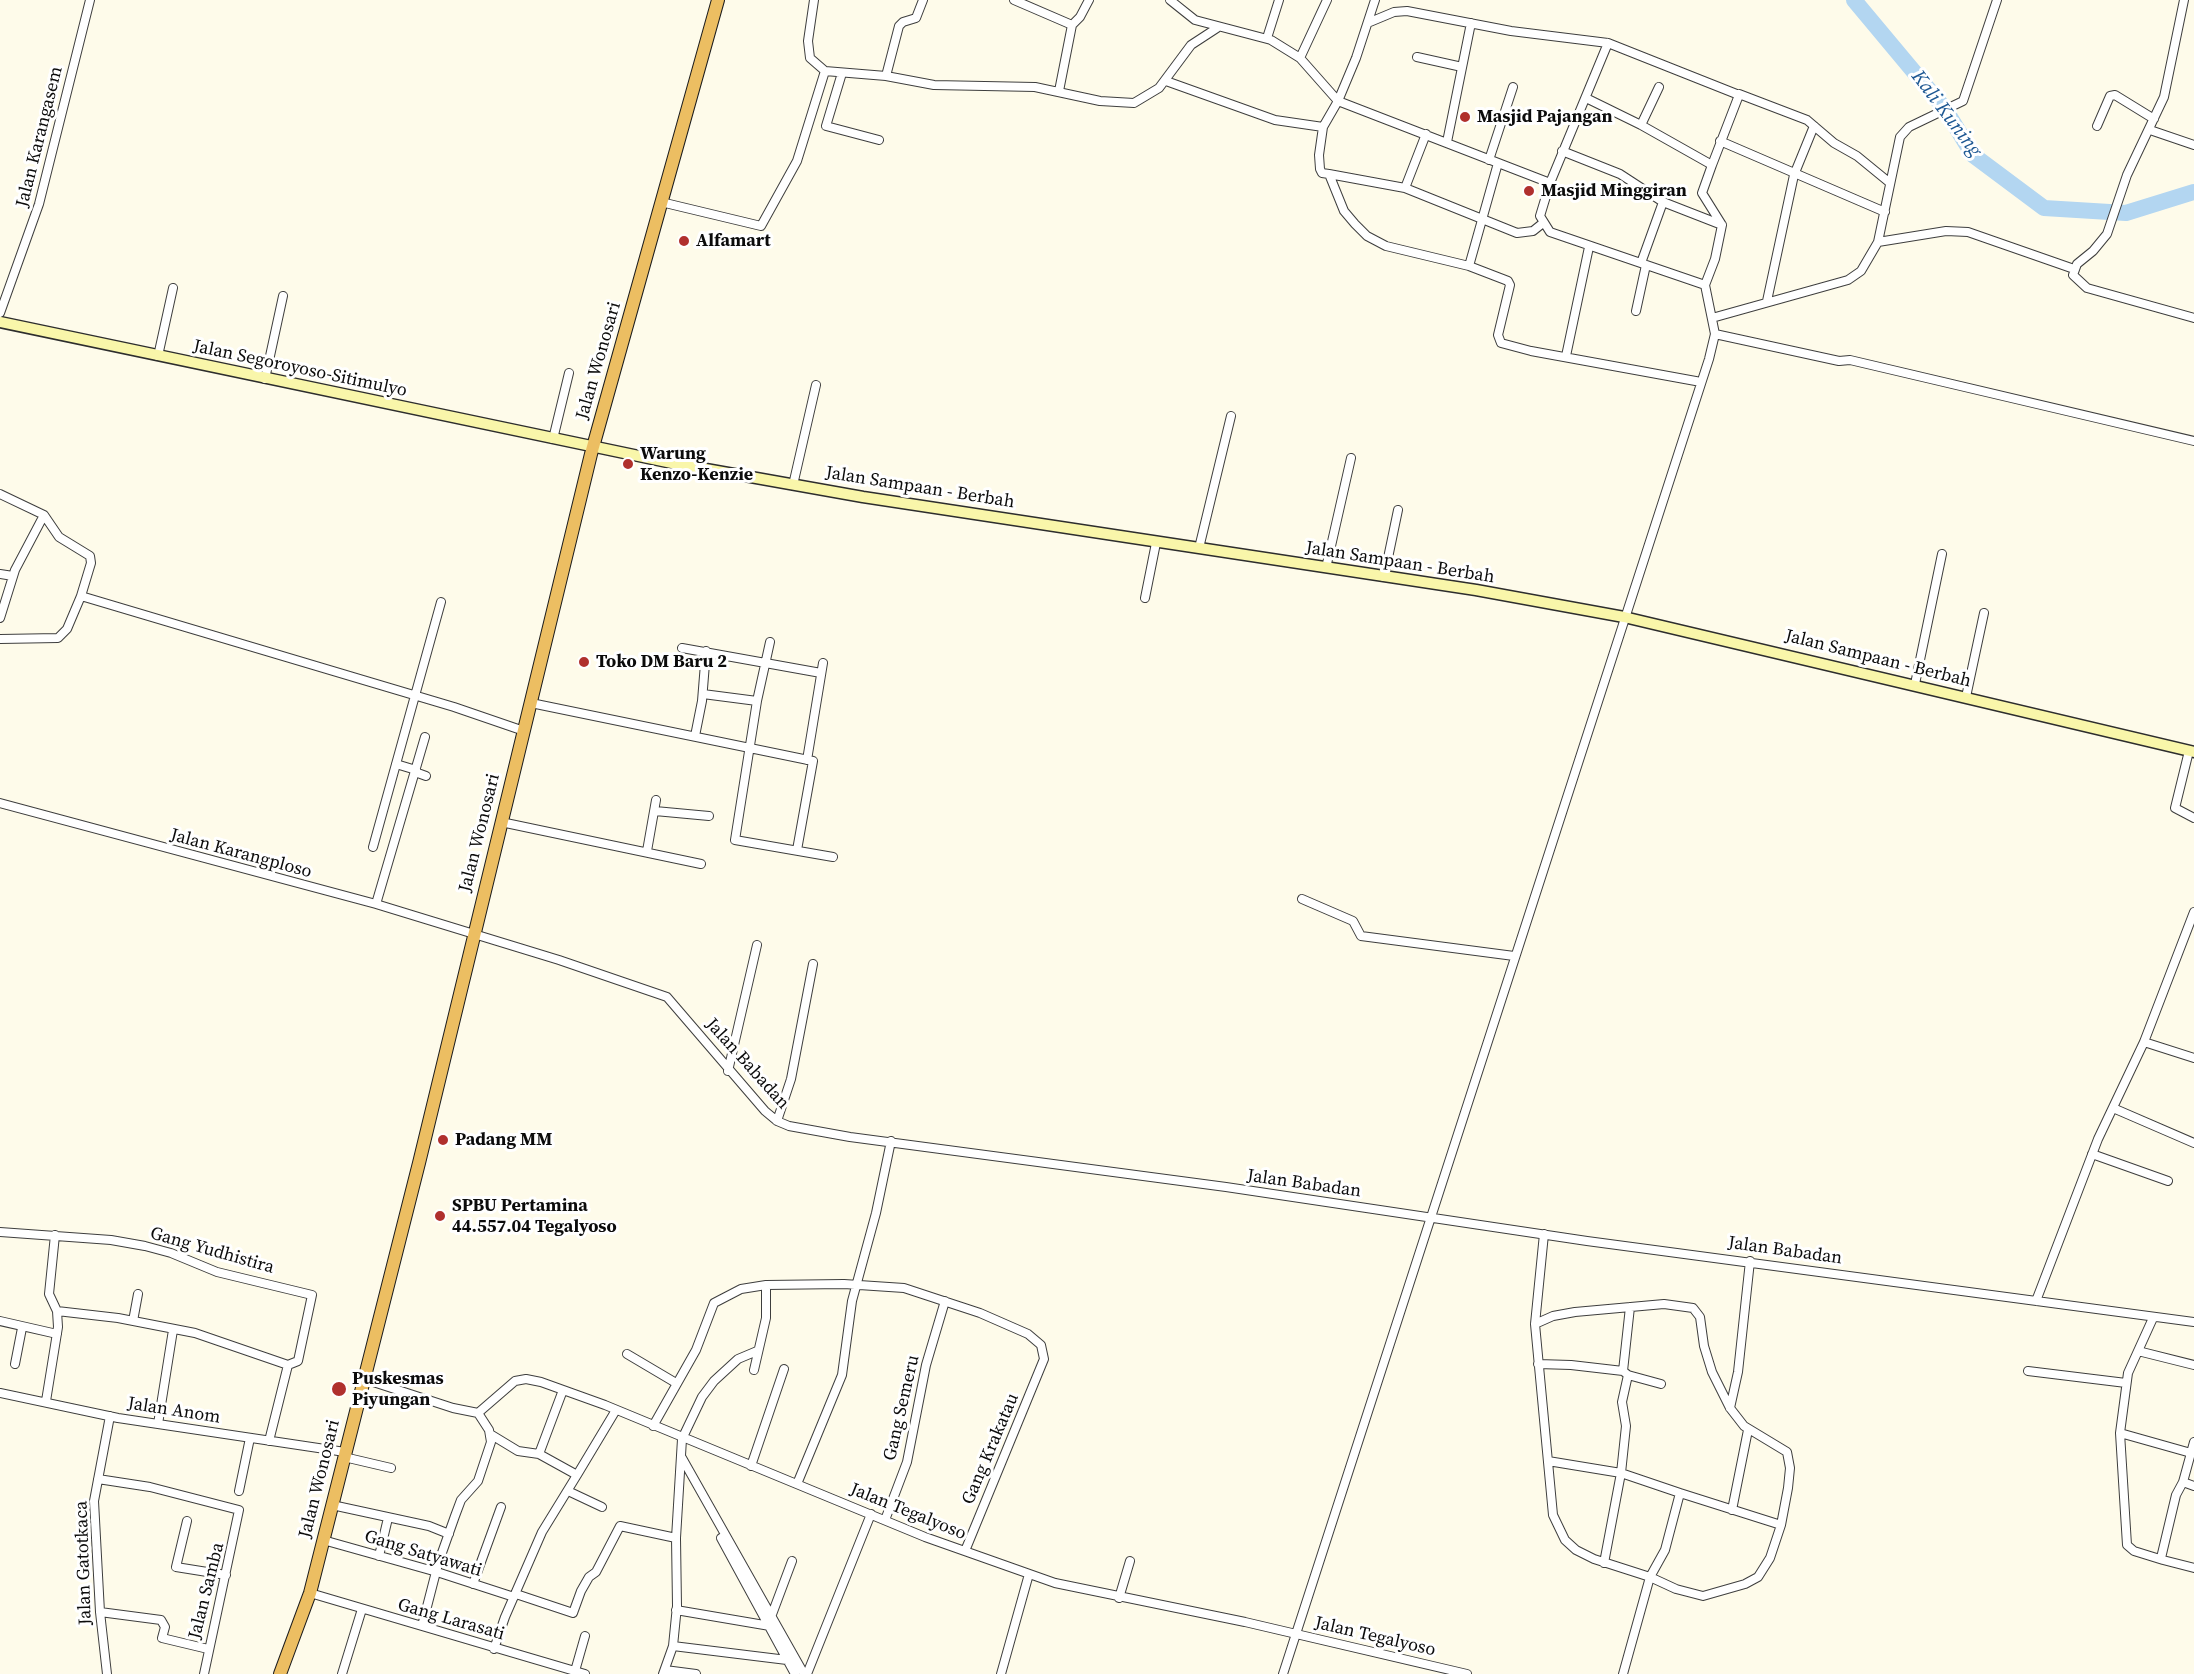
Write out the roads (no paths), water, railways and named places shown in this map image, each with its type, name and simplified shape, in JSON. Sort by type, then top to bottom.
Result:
[{"type":"highway","name":"Jalan Wonosari","points":[[280,1674],[310,1593],[420,1163],[593,448],[649,254],[661,202],[718,0]]},
{"type":"main road","name":"Jalan Segoroyoso-Sitimulyo","points":[[0,322],[593,448]]},
{"type":"main road","name":"Jalan Sampaan - Berbah","points":[[593,448],[793,485],[1624,616],[2192,751]]},
{"type":"street","name":"Jalan Karangasem","points":[[0,314],[39,204],[90,0]]},
{"type":"street","points":[[814,0],[808,48],[810,58],[825,71],[886,76],[917,83],[1035,87],[1100,102],[1134,103],[1159,88],[1191,45],[1217,28]]},
{"type":"street","points":[[886,76],[899,26],[903,22],[916,18],[923,0]]},
{"type":"street","points":[[1014,0],[1072,25]]},
{"type":"street","points":[[1059,91],[1072,25],[1080,17],[1089,0]]},
{"type":"street","points":[[1170,0],[1195,21],[1267,38],[1300,58],[1338,101],[1550,183]]},
{"type":"street","points":[[1267,38],[1279,0]]},
{"type":"street","points":[[1300,58],[1327,0]]},
{"type":"street","points":[[1375,0],[1370,22],[1338,101],[1323,127],[1318,163],[1322,173],[1405,188],[1517,233],[1533,231],[1543,223]]},
{"type":"street","points":[[1712,318],[1855,276],[1870,258],[1878,242],[1900,137],[1910,127],[1963,101],[1997,0]]},
{"type":"street","points":[[2074,269],[2107,234],[2127,175],[2164,97],[2184,0]]},
{"type":"street","points":[[1370,22],[1400,11],[1608,43],[1807,120],[1890,183]]},
{"type":"street","points":[[1447,142],[1471,23]]},
{"type":"street","points":[[1608,43],[1562,151],[1540,216],[1550,232],[1705,285]]},
{"type":"street","points":[[1417,57],[1462,67]]},
{"type":"street","points":[[661,202],[761,226],[797,161],[825,71]]},
{"type":"street","points":[[842,73],[826,126],[879,140]]},
{"type":"street","points":[[1166,81],[1275,120],[1323,127]]},
{"type":"street","points":[[1489,160],[1514,87]]},
{"type":"street","points":[[1641,125],[1659,87]]},
{"type":"street","points":[[1283,1674],[1715,334],[1705,285],[1715,259],[1722,225],[1702,193],[1739,94]]},
{"type":"street","points":[[2097,126],[2110,96],[2115,95],[2154,119]]},
{"type":"street","points":[[1586,98],[1641,125],[1712,165]]},
{"type":"street","points":[[1767,301],[1794,175],[1814,126]]},
{"type":"street","points":[[2150,130],[2194,145]]},
{"type":"street","points":[[1405,188],[1426,134]]},
{"type":"street","points":[[1720,141],[1885,213]]},
{"type":"street","points":[[1562,151],[1620,174],[1663,202],[1722,225]]},
{"type":"street","points":[[1468,266],[1484,220],[1498,163]]},
{"type":"street","points":[[1329,174],[1344,211],[1367,236],[1386,246],[1468,266],[1508,280],[1510,285],[1498,335],[1501,343],[1532,351],[1701,382]]},
{"type":"street","points":[[1636,311],[1644,264],[1663,202]]},
{"type":"street","points":[[1878,242],[1957,231],[2015,250],[2035,254],[2074,269]]},
{"type":"street","points":[[1566,356],[1589,247]]},
{"type":"street","points":[[2074,269],[2076,280],[2087,288],[2194,318]]},
{"type":"street","points":[[158,356],[173,288]]},
{"type":"street","points":[[266,379],[283,296]]},
{"type":"street","points":[[1715,334],[1839,361],[1850,360],[2194,441]]},
{"type":"street","points":[[553,439],[569,373]]},
{"type":"street","points":[[793,485],[816,385]]},
{"type":"street","points":[[1199,548],[1231,416]]},
{"type":"street","points":[[1326,568],[1352,458]]},
{"type":"street","points":[[0,494],[45,515],[59,537],[91,559],[81,596],[66,629],[58,638],[0,639]]},
{"type":"street","points":[[1384,577],[1398,510]]},
{"type":"street","points":[[0,618],[13,576],[45,515]]},
{"type":"street","points":[[1145,598],[1156,543]]},
{"type":"street","points":[[1915,684],[1942,554]]},
{"type":"street","points":[[0,574],[13,576]]},
{"type":"street","points":[[81,596],[524,731]]},
{"type":"street","points":[[373,847],[441,602]]},
{"type":"street","points":[[1966,697],[1984,613]]},
{"type":"street","points":[[770,642],[757,701],[735,840],[833,857]]},
{"type":"street","points":[[682,648],[821,673]]},
{"type":"street","points":[[695,736],[706,651]]},
{"type":"street","points":[[807,760],[823,663]]},
{"type":"street","points":[[702,694],[757,701]]},
{"type":"street","points":[[531,703],[813,762],[797,850]]},
{"type":"street","points":[[376,904],[425,737]]},
{"type":"street","points":[[2192,751],[2175,808],[2194,818]]},
{"type":"street","points":[[396,764],[426,776]]},
{"type":"street","points":[[647,851],[656,811],[656,800]]},
{"type":"street","name":"Jalan Karangploso","points":[[0,803],[376,904],[474,936]]},
{"type":"street","points":[[656,811],[709,816]]},
{"type":"street","points":[[501,822],[700,864]]},
{"type":"street","points":[[1302,899],[1353,921],[1361,936],[1514,956]]},
{"type":"street","points":[[2037,1301],[2092,1154],[2144,1042],[2194,912]]},
{"type":"street","name":"Jalan Babadan","points":[[474,936],[559,960],[667,997],[728,1071],[777,1121],[814,1131],[1544,1234],[2194,1322]]},
{"type":"street","points":[[728,1071],[757,945]]},
{"type":"street","points":[[777,1121],[791,1079],[813,964]]},
{"type":"street","points":[[2144,1042],[2194,1058]]},
{"type":"street","points":[[2113,1108],[2194,1143]]},
{"type":"street","points":[[797,1484],[842,1375],[856,1284],[876,1213],[891,1141]]},
{"type":"street","points":[[2092,1154],[2168,1181]]},
{"type":"street","points":[[0,1232],[55,1235],[49,1294],[57,1311],[57,1334],[46,1401]]},
{"type":"street","points":[[1535,1324],[1552,1316],[1630,1307],[1664,1304],[1687,1305],[1696,1309],[1701,1317],[1704,1346],[1712,1372],[1730,1408],[1748,1430],[1787,1452],[1790,1468],[1780,1525],[1770,1558],[1758,1576],[1745,1584],[1703,1596],[1676,1589],[1650,1577],[1604,1563],[1576,1550],[1565,1540],[1553,1515],[1535,1324],[1544,1234]]},
{"type":"street","name":"Gang Yudhistira","points":[[55,1235],[111,1240],[145,1246],[171,1253],[217,1272],[312,1295],[298,1361],[288,1365],[269,1441]]},
{"type":"street","points":[[1730,1408],[1738,1372],[1750,1262]]},
{"type":"street","points":[[653,1426],[696,1350],[714,1303],[741,1289],[766,1285],[856,1284],[904,1288],[945,1301]]},
{"type":"street","points":[[754,1370],[766,1318],[766,1285]]},
{"type":"street","points":[[133,1321],[138,1294]]},
{"type":"street","name":"Gang Krakatau","points":[[945,1301],[1028,1334],[1041,1345],[1044,1359],[965,1551]]},
{"type":"street","name":"Gang Semeru","points":[[885,1520],[907,1462],[926,1365],[945,1301]]},
{"type":"street","points":[[1604,1563],[1621,1473],[1626,1426],[1622,1402],[1630,1307]]},
{"type":"street","points":[[57,1311],[133,1321],[195,1333],[288,1365]]},
{"type":"street","points":[[2153,1318],[2126,1383],[2120,1433],[2127,1545],[2134,1551],[2194,1568]]},
{"type":"street","points":[[0,1321],[22,1328],[57,1334]]},
{"type":"street","points":[[15,1364],[22,1328]]},
{"type":"street","points":[[158,1424],[173,1330]]},
{"type":"street","points":[[696,1674],[664,1672],[673,1646],[676,1610],[676,1538],[682,1439],[702,1397],[714,1381],[738,1359],[757,1351]]},
{"type":"street","points":[[2138,1351],[2194,1365]]},
{"type":"street","points":[[627,1353],[676,1383]]},
{"type":"street","points":[[1538,1364],[1571,1365],[1625,1373],[1661,1384]]},
{"type":"street","points":[[751,1466],[784,1369]]},
{"type":"street","points":[[2028,1371],[2126,1383]]},
{"type":"street","points":[[364,1379],[453,1408],[478,1413],[490,1434],[491,1442],[478,1481],[462,1500],[449,1534],[422,1626]]},
{"type":"street","name":"Jalan Tegalyoso","points":[[478,1413],[515,1381],[526,1379],[616,1410],[682,1439],[885,1520],[1055,1583],[1467,1674]]},
{"type":"street","points":[[539,1454],[563,1390]]},
{"type":"street","name":"Jalan Anom","points":[[0,1393],[110,1416],[344,1454],[391,1468]]},
{"type":"street","points":[[495,1649],[546,1522],[568,1491],[616,1410]]},
{"type":"street","name":"Jalan Gatotkaca","points":[[107,1674],[100,1612],[94,1502],[110,1416]]},
{"type":"street","points":[[1732,1510],[1748,1430]]},
{"type":"street","points":[[2120,1433],[2191,1453]]},
{"type":"street","points":[[490,1434],[518,1451],[539,1454],[577,1475]]},
{"type":"street","points":[[239,1491],[250,1438]]},
{"type":"street","points":[[2161,1558],[2176,1495],[2183,1482],[2194,1443]]},
{"type":"street","points":[[1548,1461],[1621,1473],[1780,1525]]},
{"type":"street","points":[[682,1462],[806,1674]]},
{"type":"street","points":[[682,1462],[795,1674]]},
{"type":"street","name":"Jalan Samba","points":[[98,1479],[150,1487],[239,1510],[240,1516],[204,1674]]},
{"type":"street","points":[[2183,1482],[2194,1486]]},
{"type":"street","points":[[568,1491],[602,1507]]},
{"type":"street","points":[[1623,1674],[1650,1577],[1665,1550],[1680,1493]]},
{"type":"street","points":[[332,1505],[429,1526],[449,1534]]},
{"type":"street","points":[[473,1584],[501,1507]]},
{"type":"street","points":[[806,1674],[871,1514]]},
{"type":"street","points":[[379,1556],[388,1518]]},
{"type":"street","points":[[187,1521],[176,1567],[226,1575]]},
{"type":"street","name":"Gang Satyawati","points":[[323,1540],[573,1613],[580,1591],[589,1577],[596,1572],[620,1526],[676,1538]]},
{"type":"street","points":[[771,1617],[792,1561]]},
{"type":"street","points":[[1119,1598],[1130,1561]]},
{"type":"street","points":[[1001,1674],[1029,1574]]},
{"type":"street","name":"Gang Larasati","points":[[310,1593],[585,1674]]},
{"type":"street","points":[[342,1674],[362,1609]]},
{"type":"street","points":[[676,1610],[770,1626]]},
{"type":"street","points":[[100,1612],[161,1620],[165,1627],[162,1638],[208,1649]]},
{"type":"street","points":[[575,1671],[585,1636]]},
{"type":"street","points":[[673,1646],[787,1660]]},
{"type":"waterway","name":"Kali Kuning","points":[[1854,0],[1945,109],[1973,155],[2044,208],[2126,213],[2194,192]]},
{"type":"place","name":"Masjid Pajangan","points":[[1465,117]]},
{"type":"place","name":"Masjid Minggiran","points":[[1529,191]]},
{"type":"place","name":"Alfamart","points":[[684,241]]},
{"type":"place","name":"Warung Kenzo-Kenzie","points":[[628,464]]},
{"type":"place","name":"Toko DM Baru 2","points":[[584,662]]},
{"type":"place","name":"Padang MM","points":[[443,1140]]},
{"type":"place","name":"SPBU Pertamina 44.557.04 Tegalyoso","points":[[440,1216]]},
{"type":"place","name":"Puskesmas Piyungan","points":[[339,1389]]}]
